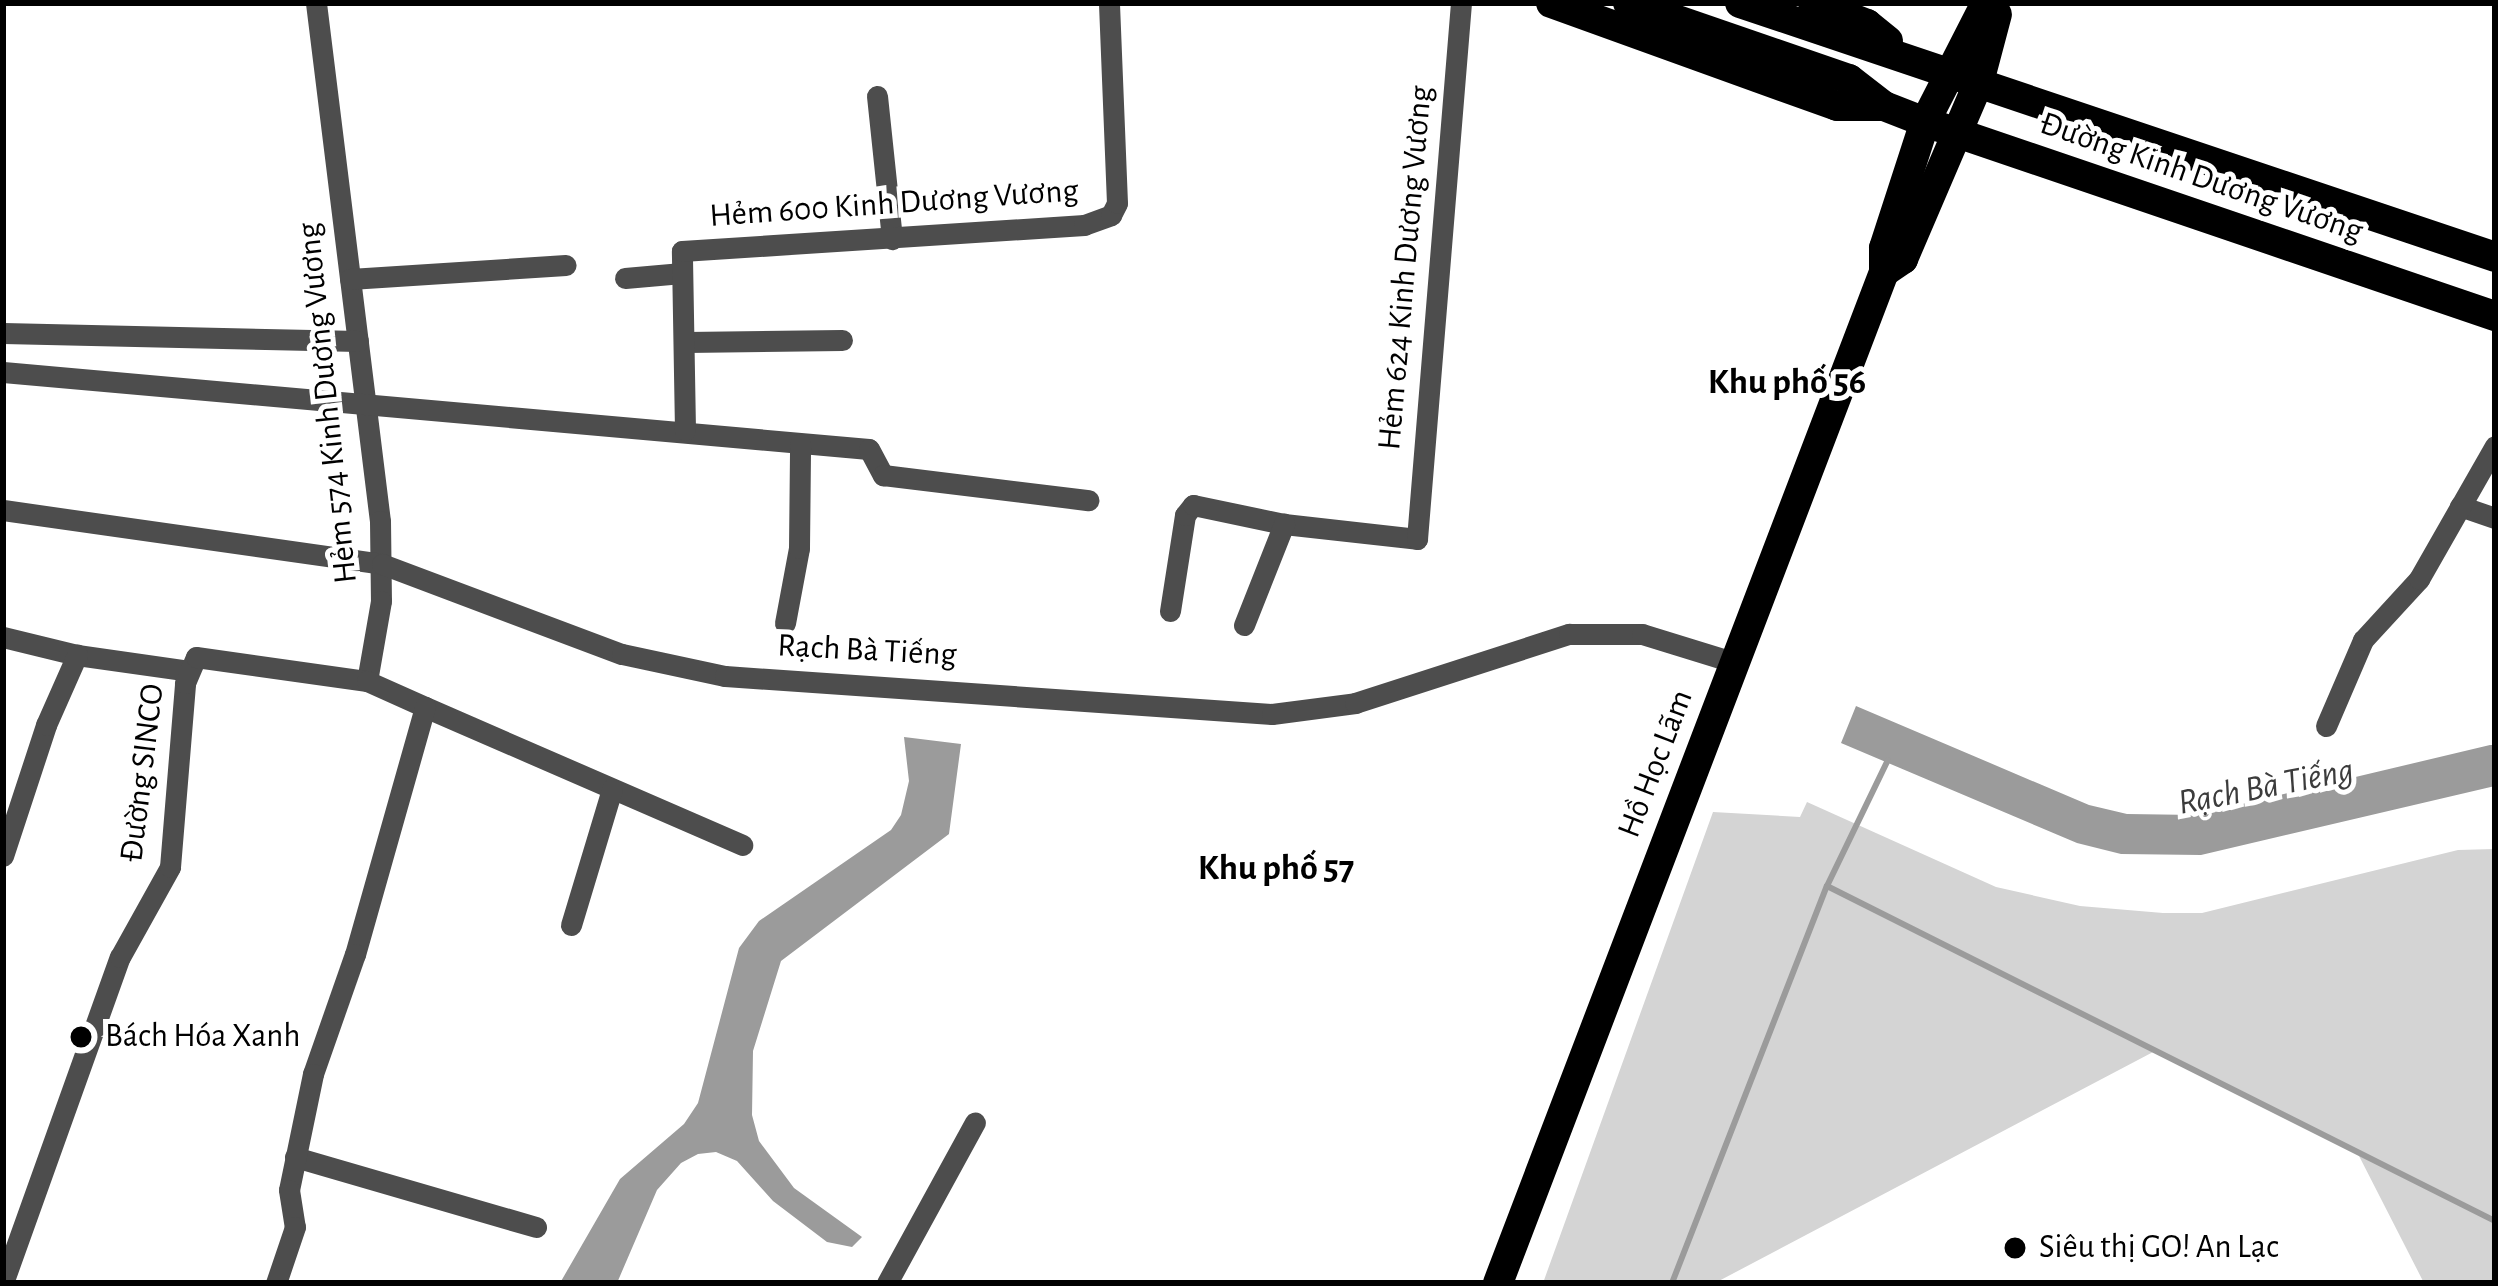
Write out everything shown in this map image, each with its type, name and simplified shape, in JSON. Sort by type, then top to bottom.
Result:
[{"type":"main road","name":"Đường Kinh Dương Vương","points":[[1628,3],[1850,79],[1884,106],[1925,122],[2495,316]]},
{"type":"main road","name":"Đường Kinh Dương Vương","points":[[1740,3],[2495,257]]},
{"type":"main road","name":"Đường Kinh Dương Vương","points":[[1813,3],[1867,24],[1899,55]]},
{"type":"main road","name":"Hồ Học Lãm","points":[[1498,1283],[1884,272],[1884,248],[1925,122],[1947,71],[1975,32],[1986,3]]},
{"type":"main road","name":"Hồ Học Lãm","points":[[1884,272],[1903,259],[1979,82],[2001,3]]},
{"type":"main road","name":"Đường Kinh Dương Vương","points":[[1565,5],[1837,106],[1884,106]]},
{"type":"street","name":"Hẻm 574 Kinh Dương Vương","points":[[316,3],[382,571],[367,681]]},
{"type":"street","name":"Hẻm 600 Kinh Dương Vương","points":[[625,278],[682,262],[892,239],[1084,225],[1111,215],[1117,203],[1109,3]]},
{"type":"street","name":"Hẻm 624 Kinh Dương Vương","points":[[1284,524],[1417,539],[1461,3]]},
{"type":"street","points":[[877,96],[892,239]]},
{"type":"street","points":[[682,262],[685,430]]},
{"type":"street","points":[[350,279],[566,266]]},
{"type":"street","points":[[3,332],[358,341]]},
{"type":"street","points":[[686,342],[842,340]]},
{"type":"street","points":[[3,372],[869,449],[883,475],[1088,500]]},
{"type":"street","points":[[785,623],[799,548],[800,444]]},
{"type":"street","points":[[2326,726],[2362,640],[2419,579],[2495,446]]},
{"type":"street","points":[[2460,506],[2495,518]]},
{"type":"street","points":[[1170,610],[1190,507],[1284,524],[1244,625]]},
{"type":"street","name":"Rạch Bà Tiếng","points":[[3,510],[382,571],[618,666],[691,683],[1246,726],[1299,726],[1358,716],[1514,661],[1588,644],[1639,647],[1731,668]]},
{"type":"street","name":"Rạch Bà Tiếng","points":[[3,523],[382,571]]},
{"type":"street","points":[[3,637],[77,655],[189,671],[196,657],[367,681],[742,845]]},
{"type":"street","points":[[3,856],[46,725],[77,655]]},
{"type":"street","name":"Đường SINCO","points":[[3,1283],[120,957],[170,867],[189,671]]},
{"type":"street","points":[[277,1283],[296,1227],[289,1190],[313,1074],[355,954],[425,707]]},
{"type":"street","points":[[571,925],[612,789]]},
{"type":"street","points":[[886,1283],[975,1122]]},
{"type":"street","points":[[296,1157],[536,1227]]},
{"type":"shaded area","name":"Rạch Bà Tiếng","points":[[1856,706],[2089,805],[2127,814],[2196,815],[2490,745],[2495,745],[2495,786],[2201,855],[2121,854],[2077,843],[1841,743]]},
{"type":"shaded area","points":[[904,737],[961,744],[949,834],[781,961],[753,1051],[752,1115],[759,1141],[794,1188],[862,1237],[852,1247],[827,1242],[773,1201],[737,1161],[716,1152],[698,1154],[681,1163],[657,1190],[617,1283],[560,1283],[620,1179],[684,1124],[698,1103],[739,948],[759,921],[891,830],[901,815],[909,781]]},
{"type":"shaded area","points":[[1807,802],[1996,887],[2080,906],[2163,913],[2202,913],[2458,850],[2495,849],[2495,1283],[2424,1283],[2357,1152],[2155,1051],[1715,1283],[1543,1283],[1713,812],[1800,817]]},
{"type":"waterway","points":[[1672,1283],[1827,886],[1888,760]]},
{"type":"waterway","points":[[1827,886],[2495,1221]]},
{"type":"place","name":"Bách Hóa Xanh","points":[[81,1037]]},
{"type":"place","name":"Siêu thị GO! An Lạc","points":[[2015,1248]]},
{"type":"district","name":"Khu phố 56","points":[[1787,383]]},
{"type":"district","name":"Khu phố 57","points":[[1276,869]]}]
